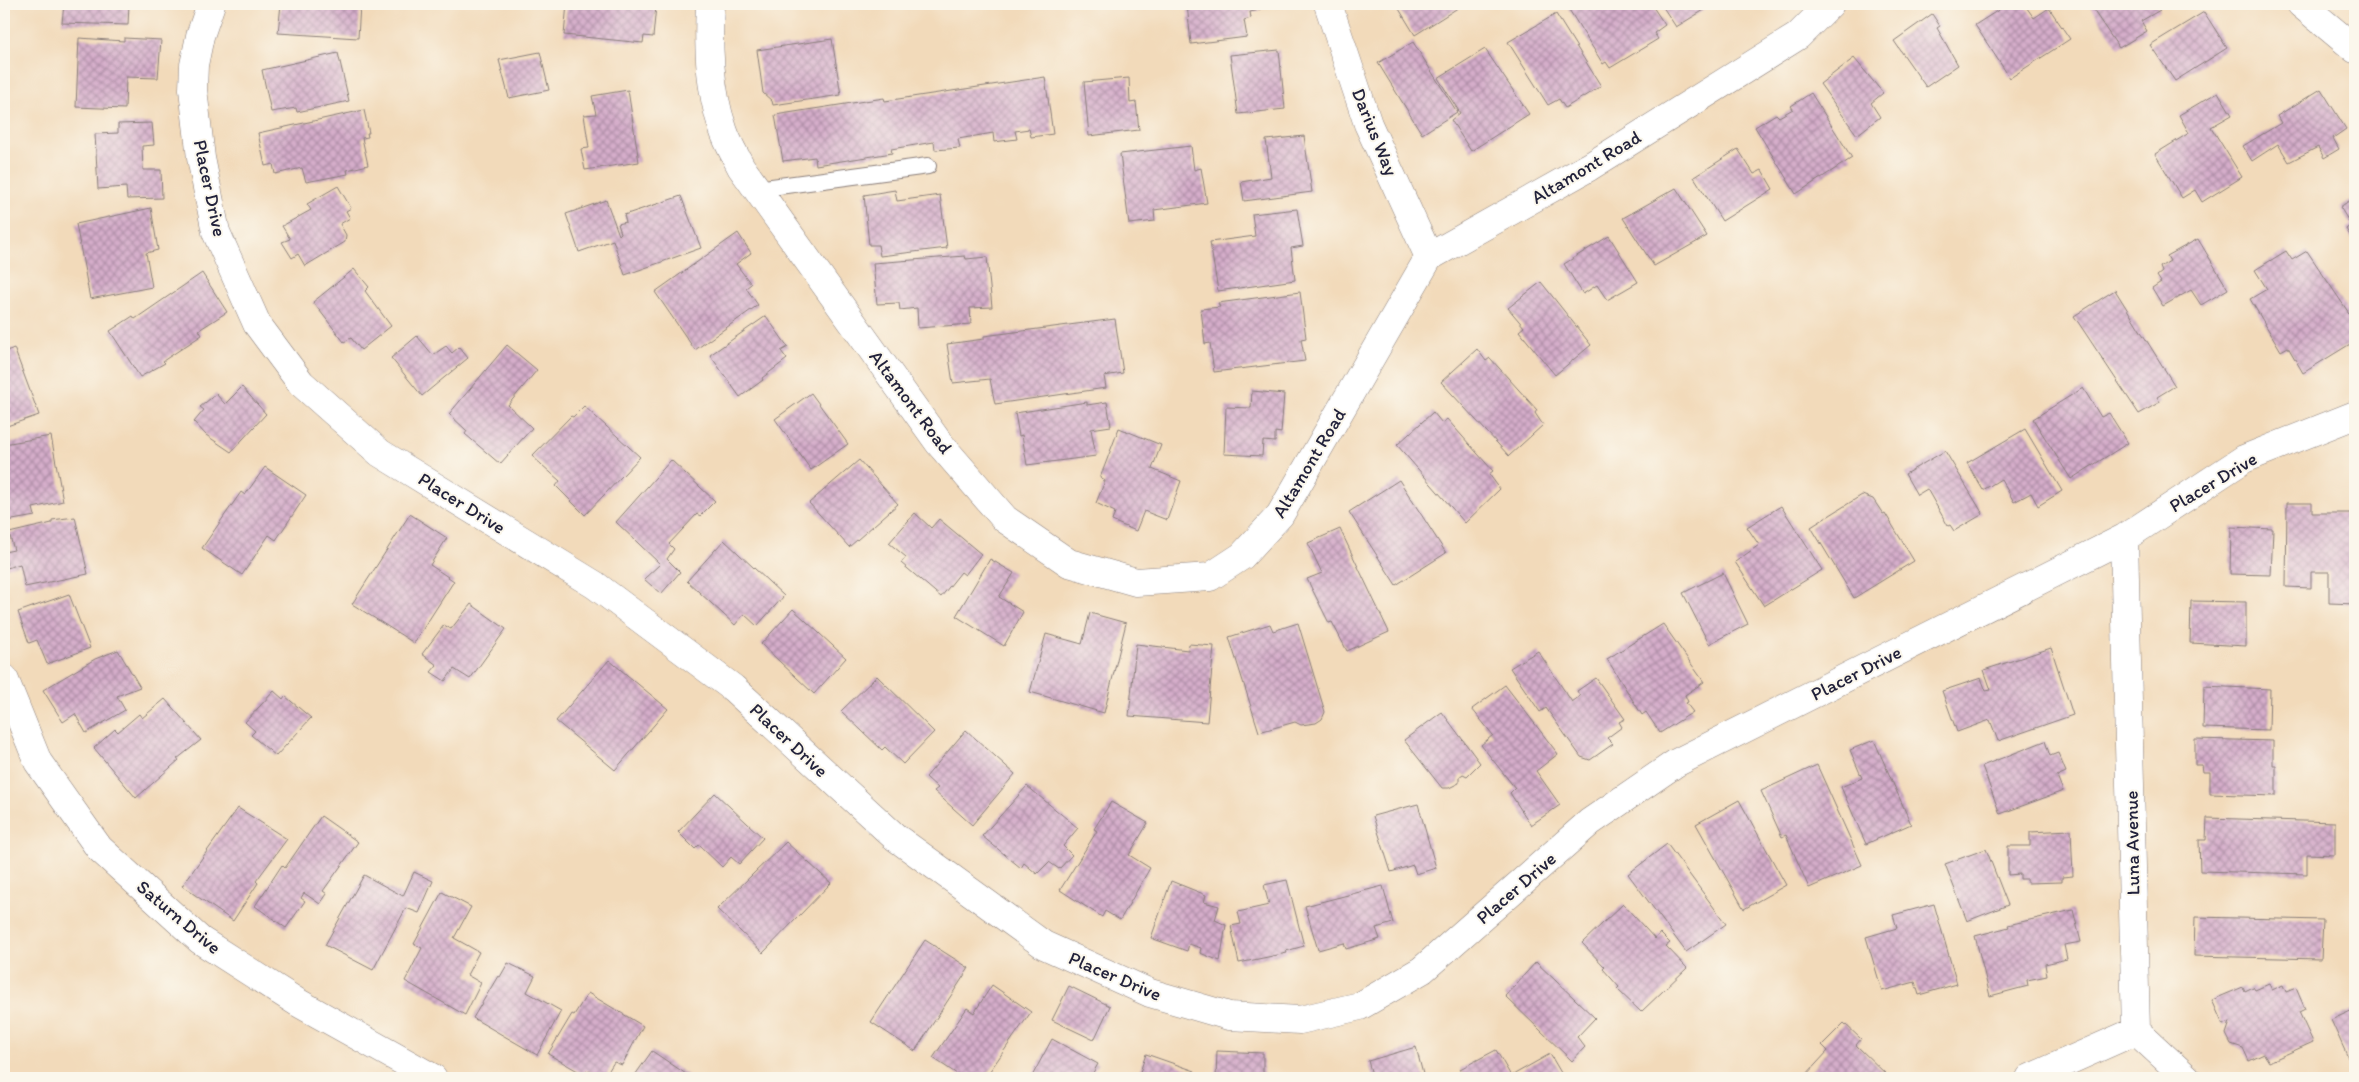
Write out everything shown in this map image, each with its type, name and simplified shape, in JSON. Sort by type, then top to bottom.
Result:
[{"type":"street","name":"Placer Drive","points":[[211,4],[196,55],[194,89],[201,158],[216,232],[257,324],[301,383],[380,452],[595,585],[733,688],[895,837],[1044,944],[1150,993],[1229,1016],[1300,1020],[1360,1006],[1422,970],[1590,822],[1676,764],[2124,538],[2244,459],[2355,415]]},
{"type":"street","name":"Altamont Road","points":[[710,4],[708,46],[714,94],[723,130],[741,167],[939,443],[1005,519],[1069,563],[1136,582],[1210,577],[1242,556],[1280,515],[1429,257],[1598,162],[1798,36],[1830,4]]},
{"type":"street","name":"Darius Way","points":[[1328,4],[1368,124],[1429,257]]},
{"type":"street","points":[[2301,4],[2355,49]]},
{"type":"street","name":"Luna Avenue","points":[[2124,538],[2136,1031]]},
{"type":"street","name":"Saturn Drive","points":[[4,678],[38,762],[99,848],[200,940],[297,1002],[434,1078]]},
{"type":"street","points":[[2030,1078],[2136,1031],[2187,1078]]},
{"type":"lane","points":[[756,189],[928,166]]},
{"type":"building","points":[[64,4],[129,4],[128,25],[62,23]]},
{"type":"building","points":[[281,4],[360,4],[358,38],[278,33]]},
{"type":"building","points":[[567,4],[648,4],[648,6],[656,6],[653,37],[644,36],[643,43],[564,35]]},
{"type":"building","points":[[1187,4],[1259,4],[1260,10],[1250,12],[1251,18],[1244,20],[1247,37],[1191,44]]},
{"type":"building","points":[[1396,4],[1464,4],[1415,35]]},
{"type":"building","points":[[1574,4],[1651,4],[1665,25],[1654,33],[1658,39],[1610,68],[1606,62],[1603,64],[1568,8]]},
{"type":"building","points":[[1661,4],[1714,4],[1676,27]]},
{"type":"building","points":[[2008,4],[2024,4],[2034,18],[2049,8],[2070,39],[2010,78],[1975,25]]},
{"type":"building","points":[[2089,4],[2156,4],[2160,10],[2141,21],[2147,31],[2119,48]]},
{"type":"building","points":[[2204,12],[2227,48],[2175,81],[2150,45]]},
{"type":"building","points":[[1556,14],[1601,86],[1565,108],[1559,99],[1548,105],[1508,42]]},
{"type":"building","points":[[1932,14],[1940,26],[1937,28],[1958,65],[1926,87],[1894,41]]},
{"type":"building","points":[[79,38],[124,41],[124,38],[161,40],[158,78],[126,77],[125,109],[76,107]]},
{"type":"building","points":[[832,39],[841,95],[773,105],[772,101],[763,93],[757,50]]},
{"type":"building","points":[[1413,42],[1457,112],[1422,134],[1378,63]]},
{"type":"building","points":[[1485,49],[1529,114],[1471,151],[1451,120],[1460,113],[1438,78]]},
{"type":"building","points":[[1279,50],[1285,109],[1238,114],[1230,55]]},
{"type":"building","points":[[540,52],[549,90],[509,98],[499,60]]},
{"type":"building","points":[[338,53],[349,101],[297,112],[296,108],[271,112],[262,70]]},
{"type":"building","points":[[1854,58],[1883,93],[1871,103],[1880,117],[1857,135],[1820,84]]},
{"type":"building","points":[[1045,77],[1053,134],[1031,137],[1029,129],[1015,131],[1017,139],[994,142],[993,133],[958,139],[960,148],[935,150],[934,142],[891,149],[892,153],[816,165],[815,157],[783,161],[775,115],[884,98],[885,101]]},
{"type":"building","points":[[1129,78],[1130,103],[1136,102],[1139,130],[1089,136],[1084,82]]},
{"type":"building","points":[[2321,89],[2346,129],[2333,138],[2339,149],[2324,158],[2318,147],[2289,162],[2278,144],[2252,161],[2243,146],[2281,123],[2277,116]]},
{"type":"building","points":[[628,90],[639,162],[585,170],[581,149],[589,148],[584,115],[596,114],[592,96]]},
{"type":"building","points":[[2218,92],[2232,115],[2211,127],[2242,177],[2202,202],[2195,190],[2182,198],[2155,154],[2189,133],[2179,115]]},
{"type":"building","points":[[1811,93],[1852,158],[1796,194],[1755,127],[1776,114],[1779,117],[1793,109],[1791,106]]},
{"type":"building","points":[[364,110],[369,133],[367,133],[368,137],[362,138],[368,165],[347,170],[348,174],[306,182],[302,168],[275,174],[273,164],[265,166],[258,133]]},
{"type":"building","points":[[152,123],[154,145],[142,146],[143,170],[161,170],[162,198],[127,199],[126,187],[98,189],[95,134],[118,133],[118,124]]},
{"type":"building","points":[[1304,136],[1312,192],[1244,201],[1241,182],[1271,177],[1266,140]]},
{"type":"building","points":[[1191,146],[1194,170],[1201,168],[1207,203],[1154,210],[1155,221],[1129,224],[1120,154]]},
{"type":"building","points":[[1738,149],[1754,174],[1762,170],[1773,189],[1722,221],[1694,177]]},
{"type":"building","points":[[338,186],[351,208],[346,211],[350,218],[340,224],[346,235],[345,242],[305,266],[298,254],[292,258],[282,242],[290,239],[282,226],[311,210],[307,204]]},
{"type":"building","points":[[1676,188],[1707,236],[1654,266],[1623,218]]},
{"type":"building","points":[[895,190],[897,201],[940,195],[947,248],[880,256],[878,245],[869,245],[864,195]]},
{"type":"building","points":[[681,196],[701,248],[625,275],[613,240],[579,252],[566,214],[606,200],[619,235],[621,233],[618,224],[626,222],[624,215]]},
{"type":"building","points":[[2355,197],[2355,244],[2346,229],[2351,225],[2340,207]]},
{"type":"building","points":[[151,208],[158,250],[146,253],[152,287],[90,299],[76,224]]},
{"type":"building","points":[[1297,209],[1303,246],[1291,248],[1295,280],[1218,291],[1210,242],[1255,236],[1252,214]]},
{"type":"building","points":[[738,233],[751,253],[736,264],[751,284],[746,288],[758,305],[695,350],[655,292]]},
{"type":"building","points":[[1609,236],[1638,282],[1607,300],[1597,285],[1583,294],[1564,264]]},
{"type":"building","points":[[2198,239],[2228,289],[2201,305],[2191,290],[2163,306],[2152,288],[2161,282],[2157,276],[2162,272],[2160,267],[2170,261],[2167,256]]},
{"type":"building","points":[[2286,251],[2292,260],[2307,251],[2355,322],[2355,341],[2303,373],[2288,347],[2281,351],[2250,299],[2267,289],[2255,270]]},
{"type":"building","points":[[965,256],[966,259],[987,257],[992,307],[970,308],[971,324],[918,328],[917,308],[900,310],[899,303],[877,304],[873,263]]},
{"type":"building","points":[[354,269],[369,287],[365,291],[391,326],[361,350],[351,338],[344,342],[313,302]]},
{"type":"building","points":[[202,273],[227,312],[199,330],[202,335],[163,361],[165,363],[140,377],[110,331],[133,316],[135,319]]},
{"type":"building","points":[[1541,282],[1591,345],[1555,375],[1519,331],[1524,327],[1508,308]]},
{"type":"building","points":[[2115,290],[2175,386],[2157,397],[2160,402],[2139,414],[2074,316]]},
{"type":"building","points":[[1300,292],[1306,338],[1301,339],[1305,361],[1214,372],[1210,343],[1205,344],[1201,309],[1220,307],[1218,303]]},
{"type":"building","points":[[766,316],[788,347],[781,351],[787,359],[740,397],[710,355]]},
{"type":"building","points":[[1115,319],[1123,373],[1104,376],[1106,388],[995,404],[990,379],[953,383],[947,344],[984,339],[984,336]]},
{"type":"building","points":[[417,336],[433,355],[446,346],[452,353],[459,347],[468,358],[422,396],[391,358]]},
{"type":"building","points":[[507,345],[537,370],[508,405],[532,428],[500,464],[465,434],[467,431],[449,414]]},
{"type":"building","points":[[14,348],[39,415],[4,427],[4,352]]},
{"type":"building","points":[[1477,349],[1486,361],[1490,358],[1537,410],[1535,413],[1543,425],[1509,456],[1441,382]]},
{"type":"building","points":[[242,387],[266,414],[231,452],[206,435],[194,422],[204,410],[200,407],[216,394],[225,404]]},
{"type":"building","points":[[2083,388],[2101,417],[2109,413],[2128,443],[2071,479],[2033,419]]},
{"type":"building","points":[[1252,391],[1284,394],[1281,433],[1275,432],[1275,442],[1263,441],[1262,456],[1224,454],[1226,407],[1251,408]]},
{"type":"building","points":[[811,393],[848,444],[811,470],[775,419]]},
{"type":"building","points":[[1087,402],[1087,405],[1107,402],[1111,426],[1091,429],[1096,456],[1027,465],[1022,435],[1019,436],[1015,413]]},
{"type":"building","points":[[584,406],[640,457],[585,515],[556,486],[560,481],[532,456],[571,416],[573,417]]},
{"type":"building","points":[[1433,412],[1442,423],[1447,419],[1493,471],[1489,474],[1500,489],[1465,523],[1397,445]]},
{"type":"building","points":[[1119,428],[1161,445],[1152,469],[1181,481],[1167,520],[1144,511],[1136,531],[1112,521],[1115,512],[1096,503],[1105,481],[1100,478]]},
{"type":"building","points":[[2025,429],[2062,491],[2038,506],[2031,493],[2014,502],[2001,479],[1983,490],[1967,463]]},
{"type":"building","points":[[51,436],[63,501],[33,508],[35,516],[7,521],[4,508],[4,444]]},
{"type":"building","points":[[1945,451],[1983,514],[1954,531],[1950,525],[1948,526],[1927,489],[1917,495],[1905,474]]},
{"type":"building","points":[[671,460],[715,501],[700,516],[697,514],[669,544],[674,549],[667,559],[680,572],[661,594],[644,579],[660,564],[616,522]]},
{"type":"building","points":[[859,460],[898,504],[849,547],[809,503]]},
{"type":"building","points":[[265,467],[306,495],[276,540],[269,535],[242,575],[202,548],[241,492],[245,495]]},
{"type":"building","points":[[1399,480],[1446,553],[1396,585],[1349,512]]},
{"type":"building","points":[[1862,495],[1873,499],[1883,514],[1885,513],[1914,561],[1854,598],[1811,527]]},
{"type":"building","points":[[2287,503],[2312,503],[2312,513],[2355,513],[2355,604],[2329,603],[2329,572],[2311,572],[2311,588],[2286,587]]},
{"type":"building","points":[[1781,506],[1822,570],[1764,606],[1735,562],[1759,545],[1747,527]]},
{"type":"building","points":[[915,513],[931,528],[939,519],[981,554],[965,575],[961,572],[941,597],[901,563],[906,557],[889,543]]},
{"type":"building","points":[[410,514],[447,538],[430,565],[454,581],[414,643],[352,604]]},
{"type":"building","points":[[75,517],[88,574],[25,587],[20,564],[7,568],[4,552],[14,550],[9,533],[52,523],[52,520]]},
{"type":"building","points":[[2231,527],[2273,529],[2271,575],[2230,574]]},
{"type":"building","points":[[1340,529],[1389,632],[1347,651],[1332,622],[1329,623],[1307,579],[1322,573],[1308,543]]},
{"type":"building","points":[[724,540],[784,596],[757,626],[744,614],[735,625],[687,581]]},
{"type":"building","points":[[990,559],[1014,573],[999,597],[1023,612],[1004,646],[956,616]]},
{"type":"building","points":[[1723,573],[1748,624],[1709,644],[1683,593]]},
{"type":"building","points":[[69,594],[90,648],[47,664],[37,640],[29,643],[18,612]]},
{"type":"building","points":[[2191,601],[2246,602],[2246,646],[2190,643]]},
{"type":"building","points":[[471,604],[506,629],[470,679],[454,669],[445,681],[431,672],[437,665],[422,654],[444,625],[451,629]]},
{"type":"building","points":[[793,609],[846,658],[814,694],[761,644]]},
{"type":"building","points":[[1090,613],[1126,623],[1104,713],[1030,692],[1046,634],[1082,644]]},
{"type":"building","points":[[1298,623],[1325,712],[1322,719],[1316,723],[1301,725],[1295,722],[1259,732],[1229,637],[1270,624],[1273,631]]},
{"type":"building","points":[[1663,624],[1704,682],[1685,695],[1688,702],[1686,703],[1693,712],[1660,733],[1646,712],[1642,715],[1607,659]]},
{"type":"building","points":[[1136,644],[1188,650],[1189,644],[1214,646],[1207,722],[1129,716]]},
{"type":"building","points":[[2051,648],[2073,715],[1998,741],[1990,720],[1957,732],[1942,691],[1981,678],[1986,691],[1991,690],[1984,670]]},
{"type":"building","points":[[118,650],[140,687],[117,696],[125,710],[86,733],[75,714],[63,722],[43,690],[95,659]]},
{"type":"building","points":[[1538,651],[1572,702],[1580,696],[1577,691],[1596,678],[1625,719],[1619,722],[1622,727],[1607,738],[1613,744],[1590,760],[1581,757],[1546,708],[1540,712],[1510,668]]},
{"type":"building","points":[[609,660],[668,709],[615,770],[556,721]]},
{"type":"building","points":[[877,676],[934,732],[903,764],[885,747],[882,750],[841,711]]},
{"type":"building","points":[[1505,685],[1558,754],[1536,771],[1560,805],[1531,825],[1510,793],[1515,788],[1481,745],[1493,735],[1472,709]]},
{"type":"building","points":[[2204,686],[2270,689],[2269,730],[2203,728]]},
{"type":"building","points":[[274,691],[283,699],[285,696],[311,718],[276,756],[251,735],[255,731],[245,722]]},
{"type":"building","points":[[165,699],[201,740],[177,759],[179,760],[136,798],[94,748],[115,729],[118,732],[139,714],[142,718]]},
{"type":"building","points":[[1442,712],[1480,763],[1467,776],[1463,774],[1459,777],[1459,783],[1449,788],[1442,788],[1404,740]]},
{"type":"building","points":[[966,730],[1015,774],[972,825],[934,791],[938,788],[926,777]]},
{"type":"building","points":[[2195,739],[2273,741],[2273,765],[2276,765],[2276,796],[2210,794],[2210,772],[2203,772],[2202,765],[2195,765]]},
{"type":"building","points":[[1874,740],[1911,824],[1866,844],[1841,787],[1862,778],[1850,750]]},
{"type":"building","points":[[2045,741],[2050,756],[2058,753],[2066,772],[2057,776],[2063,791],[2000,814],[1982,766]]},
{"type":"building","points":[[1817,765],[1862,865],[1809,888],[1786,835],[1782,837],[1761,791]]},
{"type":"building","points":[[1027,786],[1078,828],[1063,846],[1072,855],[1059,869],[1049,862],[1037,874],[1024,863],[1021,868],[982,836]]},
{"type":"building","points":[[715,793],[763,838],[739,864],[731,857],[722,867],[699,845],[695,849],[678,832]]},
{"type":"building","points":[[1739,800],[1786,885],[1744,909],[1696,824]]},
{"type":"building","points":[[1111,802],[1148,823],[1129,855],[1150,868],[1120,920],[1105,911],[1102,917],[1060,890],[1097,831],[1094,829]]},
{"type":"building","points":[[1418,804],[1436,868],[1416,874],[1413,865],[1391,872],[1373,816]]},
{"type":"building","points":[[238,808],[287,839],[256,881],[258,883],[233,921],[182,886]]},
{"type":"building","points":[[321,816],[358,842],[323,891],[327,894],[320,904],[304,893],[301,898],[305,901],[286,928],[255,906],[282,865],[285,868]]},
{"type":"building","points":[[2207,818],[2335,822],[2335,855],[2307,854],[2307,874],[2200,871],[2199,840],[2206,840]]},
{"type":"building","points":[[2071,830],[2073,876],[2062,877],[2062,882],[2027,883],[2027,879],[2020,879],[2020,874],[2008,875],[2008,846],[2030,846],[2030,832]]},
{"type":"building","points":[[786,842],[831,883],[763,953],[717,909]]},
{"type":"building","points":[[1667,844],[1726,924],[1686,952],[1628,874]]},
{"type":"building","points":[[1986,849],[2008,905],[1967,921],[1945,864]]},
{"type":"building","points":[[414,872],[433,881],[419,913],[406,908],[373,970],[325,945],[364,875],[403,896]]},
{"type":"building","points":[[1287,880],[1304,946],[1286,951],[1287,953],[1239,963],[1231,926],[1241,924],[1238,912],[1269,905],[1264,885]]},
{"type":"building","points":[[1171,881],[1206,895],[1204,902],[1219,906],[1215,920],[1226,925],[1220,961],[1200,953],[1201,948],[1189,944],[1187,951],[1151,938]]},
{"type":"building","points":[[1383,886],[1393,923],[1376,928],[1380,939],[1346,949],[1344,943],[1318,950],[1305,906]]},
{"type":"building","points":[[442,892],[471,907],[454,938],[479,952],[467,975],[481,983],[465,1015],[405,981],[422,948],[414,944]]},
{"type":"building","points":[[1623,904],[1655,939],[1660,933],[1670,943],[1666,946],[1687,968],[1641,1012],[1617,989],[1619,987],[1603,969],[1605,967],[1582,943]]},
{"type":"building","points":[[1934,904],[1957,984],[1919,995],[1915,982],[1882,991],[1866,937],[1897,928],[1893,915]]},
{"type":"building","points":[[2073,910],[2081,942],[2064,945],[2067,959],[2045,964],[2047,976],[2027,980],[2028,986],[1990,996],[1975,936],[2009,927],[2008,925]]},
{"type":"building","points":[[2195,917],[2323,920],[2321,959],[2194,956]]},
{"type":"building","points":[[925,940],[969,968],[915,1051],[871,1022]]},
{"type":"building","points":[[1536,962],[1595,1018],[1577,1037],[1585,1047],[1572,1061],[1505,996]]},
{"type":"building","points":[[508,963],[535,976],[527,992],[561,1011],[537,1055],[473,1018]]},
{"type":"building","points":[[2269,984],[2272,990],[2283,985],[2286,992],[2296,988],[2305,1009],[2299,1012],[2313,1042],[2269,1062],[2264,1054],[2249,1061],[2243,1048],[2231,1044],[2226,1034],[2230,1022],[2223,1025],[2212,1000],[2243,987],[2245,991],[2253,987],[2255,990]]},
{"type":"building","points":[[992,985],[1031,1012],[985,1078],[963,1078],[933,1058],[967,1008],[974,1013]]},
{"type":"building","points":[[1069,986],[1110,1006],[1094,1040],[1052,1020]]},
{"type":"building","points":[[588,993],[643,1026],[622,1065],[614,1062],[604,1078],[586,1070],[583,1074],[548,1054],[572,1014],[574,1015]]},
{"type":"building","points":[[2355,1009],[2355,1060],[2350,1062],[2331,1020]]},
{"type":"building","points":[[1844,1023],[1861,1039],[1856,1045],[1890,1078],[1804,1077],[1828,1051],[1822,1045]]},
{"type":"building","points":[[1052,1039],[1098,1064],[1090,1078],[1031,1078]]},
{"type":"building","points":[[1416,1047],[1424,1078],[1373,1078],[1368,1061]]},
{"type":"building","points":[[1496,1050],[1511,1076],[1550,1054],[1564,1078],[1466,1078],[1460,1069]]},
{"type":"building","points":[[652,1051],[692,1078],[633,1078]]},
{"type":"building","points":[[1217,1051],[1263,1053],[1263,1078],[1216,1078]]},
{"type":"building","points":[[1146,1054],[1195,1071],[1192,1078],[1138,1078]]},
{"type":"building","points":[[2355,1063],[2355,1077],[2350,1065]]}]
